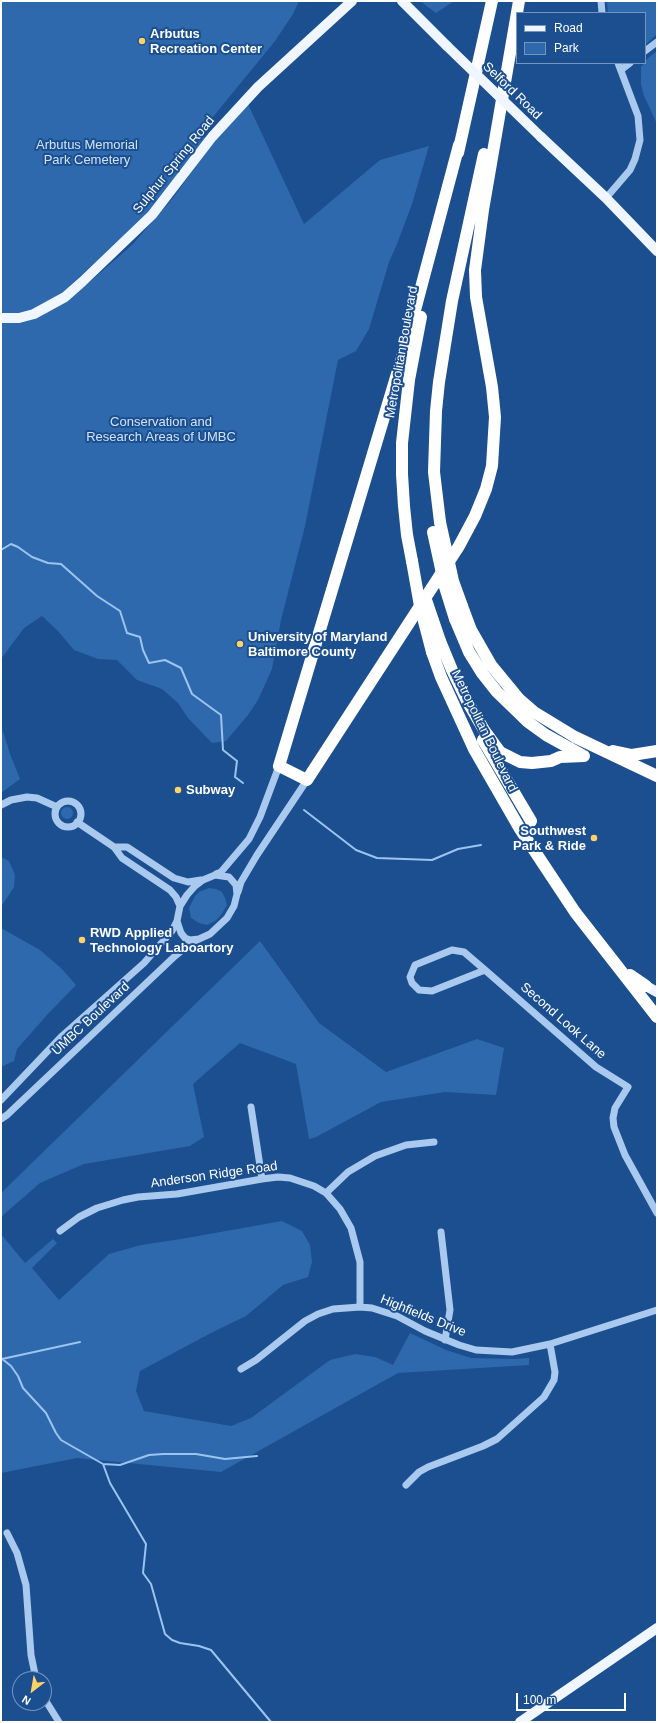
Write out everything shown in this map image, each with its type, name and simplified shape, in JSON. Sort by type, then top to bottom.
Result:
[{"type":"highway","name":"Metropolitan Boulevard","points":[[492,1],[414,349],[405,411],[402,474],[407,535],[420,606],[436,646],[440,677],[454,709],[496,790],[548,873],[575,912],[606,952]]},
{"type":"highway","points":[[517,12],[519,1]]},
{"type":"highway","points":[[517,12],[519,1]]},
{"type":"highway","points":[[436,646],[452,670],[467,701],[484,730],[500,752],[520,762],[532,763],[551,761],[560,757],[584,756],[546,735],[528,722],[497,692],[482,673],[469,652],[455,619],[445,587],[437,527],[434,472],[439,382],[452,301],[516,14]]},
{"type":"highway","points":[[459,145],[404,352],[279,766],[308,780],[459,546],[475,516],[488,482],[492,466],[496,417],[477,304],[475,270],[482,210],[516,18]]},
{"type":"highway","points":[[437,527],[453,581],[471,630],[479,646],[506,684],[519,699],[534,712],[575,738],[657,776]]},
{"type":"highway","points":[[436,646],[446,673],[461,704],[531,821]]},
{"type":"highway","points":[[575,738],[619,753],[632,754],[657,751]]},
{"type":"highway","points":[[606,952],[630,975],[652,989]]},
{"type":"highway","points":[[606,952],[657,1017]]},
{"type":"main road","name":"Sulphur Spring Road","points":[[1,318],[19,318],[34,314],[64,297],[82,282],[152,215],[212,137],[258,87],[352,1]]},
{"type":"main road","name":"Selford Road","points":[[402,1],[541,137],[606,198],[657,251]]},
{"type":"main road","points":[[520,1722],[657,1628]]},
{"type":"street","points":[[601,1],[602,12]]},
{"type":"street","points":[[646,50],[657,42]]},
{"type":"street","points":[[606,198],[630,170],[635,159],[640,140],[638,116],[618,64]]},
{"type":"street","points":[[621,70],[629,64]]},
{"type":"street","points":[[114,847],[127,847],[174,878],[188,882],[203,880],[215,875],[221,872],[249,839],[260,817],[279,766]]},
{"type":"street","points":[[203,880],[190,891],[180,906],[177,921],[181,933],[185,938],[190,940],[199,939],[210,934],[227,918],[234,906],[241,882],[257,855],[308,780]]},
{"type":"street","points":[[1,805],[12,800],[26,797],[37,798],[57,807]]},
{"type":"street","points":[[68,801],[75,804],[80,810],[80,818],[78,822],[70,826],[62,825],[56,819],[55,811],[57,807],[68,801]]},
{"type":"street","points":[[78,822],[114,847],[122,858],[170,890],[180,906]]},
{"type":"street","points":[[215,875],[222,875],[232,879],[236,885],[237,894]]},
{"type":"street","name":"UMBC Boulevard","points":[[1,1100],[62,1036],[144,963],[168,936],[177,921]]},
{"type":"street","name":"UMBC Boulevard","points":[[1,1119],[8,1115],[175,956],[192,942],[199,939]]},
{"type":"street","name":"Second Look Lane","points":[[485,970],[426,992],[419,990],[412,983],[410,977],[415,965],[452,950],[464,952],[485,970],[596,1067],[628,1087],[619,1099],[615,1108],[613,1118],[614,1127],[625,1155],[657,1213]]},
{"type":"street","points":[[251,1107],[262,1179]]},
{"type":"street","points":[[326,1193],[348,1172],[375,1156],[406,1145],[434,1142]]},
{"type":"street","name":"Anderson Ridge Road","points":[[60,1231],[79,1217],[97,1208],[124,1200],[138,1197],[177,1194],[262,1179],[278,1177],[290,1178],[314,1186],[326,1193],[340,1209],[351,1228],[360,1262],[360,1307]]},
{"type":"street","points":[[441,1232],[450,1310],[445,1340]]},
{"type":"street","name":"Highfields Drive","points":[[241,1369],[256,1360],[292,1331],[318,1314],[333,1309],[360,1307],[385,1311],[445,1340],[476,1350],[493,1352],[512,1352],[550,1344],[657,1310]]},
{"type":"street","points":[[406,1485],[419,1472],[428,1467],[483,1446],[497,1439],[544,1397],[550,1388],[554,1376],[555,1363],[550,1344]]},
{"type":"street","points":[[7,1533],[17,1553],[26,1585],[31,1655],[34,1671]]},
{"type":"street","points":[[52,1711],[59,1722]]},
{"type":"green space","name":"Arbutus Memorial Park Cemetery","points":[[1,1],[299,1],[293,14],[275,41],[200,133],[206,138],[149,212],[62,293],[34,310],[21,313],[1,314]]},
{"type":"green space","points":[[420,1],[454,1],[436,13]]},
{"type":"green space","points":[[607,1],[657,1],[657,34],[646,44],[646,12],[608,12]]},
{"type":"green space","points":[[657,51],[657,124],[644,96],[641,84],[641,67],[643,64],[646,64],[648,58]]},
{"type":"green space","name":"Conservation and Research Areas of UMBC","points":[[248,104],[304,224],[380,160],[429,146],[412,204],[389,262],[369,329],[356,351],[338,360],[305,526],[281,620],[272,669],[258,700],[248,715],[226,741],[212,743],[188,718],[178,703],[162,689],[137,680],[117,660],[98,659],[74,650],[57,630],[42,616],[24,628],[1,659],[1,323],[25,321],[41,316],[78,292],[132,245],[173,198],[211,145]]},
{"type":"green space","points":[[1,730],[4,734],[20,779],[1,793]]},
{"type":"green space","points":[[65,807],[69,807],[73,813],[69,819],[65,819],[61,815],[61,811]]},
{"type":"green space","points":[[1,857],[9,861],[15,875],[14,887],[1,907]]},
{"type":"green space","points":[[209,888],[222,892],[227,905],[215,921],[207,925],[199,923],[191,918],[189,908],[195,896],[199,892]]},
{"type":"green space","points":[[1,928],[40,950],[62,969],[76,985],[17,1049],[14,1061],[1,1067]]},
{"type":"green space","points":[[260,941],[319,1023],[386,1072],[477,1039],[504,1048],[496,1095],[445,1092],[381,1102],[316,1137],[309,1139],[296,1064],[240,1043],[193,1084],[204,1137],[190,1146],[84,1164],[40,1183],[1,1217],[1,1193]]},
{"type":"green space","points":[[282,1221],[302,1231],[310,1245],[312,1262],[308,1277],[283,1285],[246,1316],[140,1371],[136,1391],[144,1411],[231,1426],[251,1418],[330,1360],[355,1354],[375,1357],[393,1365],[410,1333],[446,1350],[471,1358],[529,1358],[529,1365],[398,1373],[221,1472],[77,1458],[1,1473],[1,1234],[25,1263],[53,1239],[57,1243],[32,1268],[59,1300],[109,1254],[141,1245]]},
{"type":"waterway","points":[[1,550],[11,544],[32,557],[48,563],[61,564],[97,596],[120,611],[127,633],[140,637],[143,650],[149,663],[165,660],[181,668],[192,694],[221,715],[223,750],[237,761],[235,777],[243,783]]},
{"type":"waterway","points":[[304,810],[356,850],[377,858],[432,860],[458,849],[481,845]]},
{"type":"waterway","points":[[2,1359],[80,1342]]},
{"type":"waterway","points":[[1,1358],[11,1366],[18,1376],[23,1388],[46,1413],[61,1440],[103,1464],[110,1483],[146,1544],[143,1573],[151,1584],[165,1634],[172,1640],[180,1643],[199,1646],[211,1650],[271,1722]]},
{"type":"waterway","points":[[103,1464],[120,1465],[149,1455],[163,1454],[196,1454],[225,1459],[257,1456]]},
{"type":"place","name":"Arbutus Recreation Center","points":[[142,41]]},
{"type":"place","name":"University of Maryland Baltimore County","points":[[240,644]]},
{"type":"place","name":"Subway","points":[[178,790]]},
{"type":"place","name":"Southwest Park & Ride","points":[[594,838]]},
{"type":"place","name":"RWD Applied Technology Laboartory","points":[[82,940]]}]
